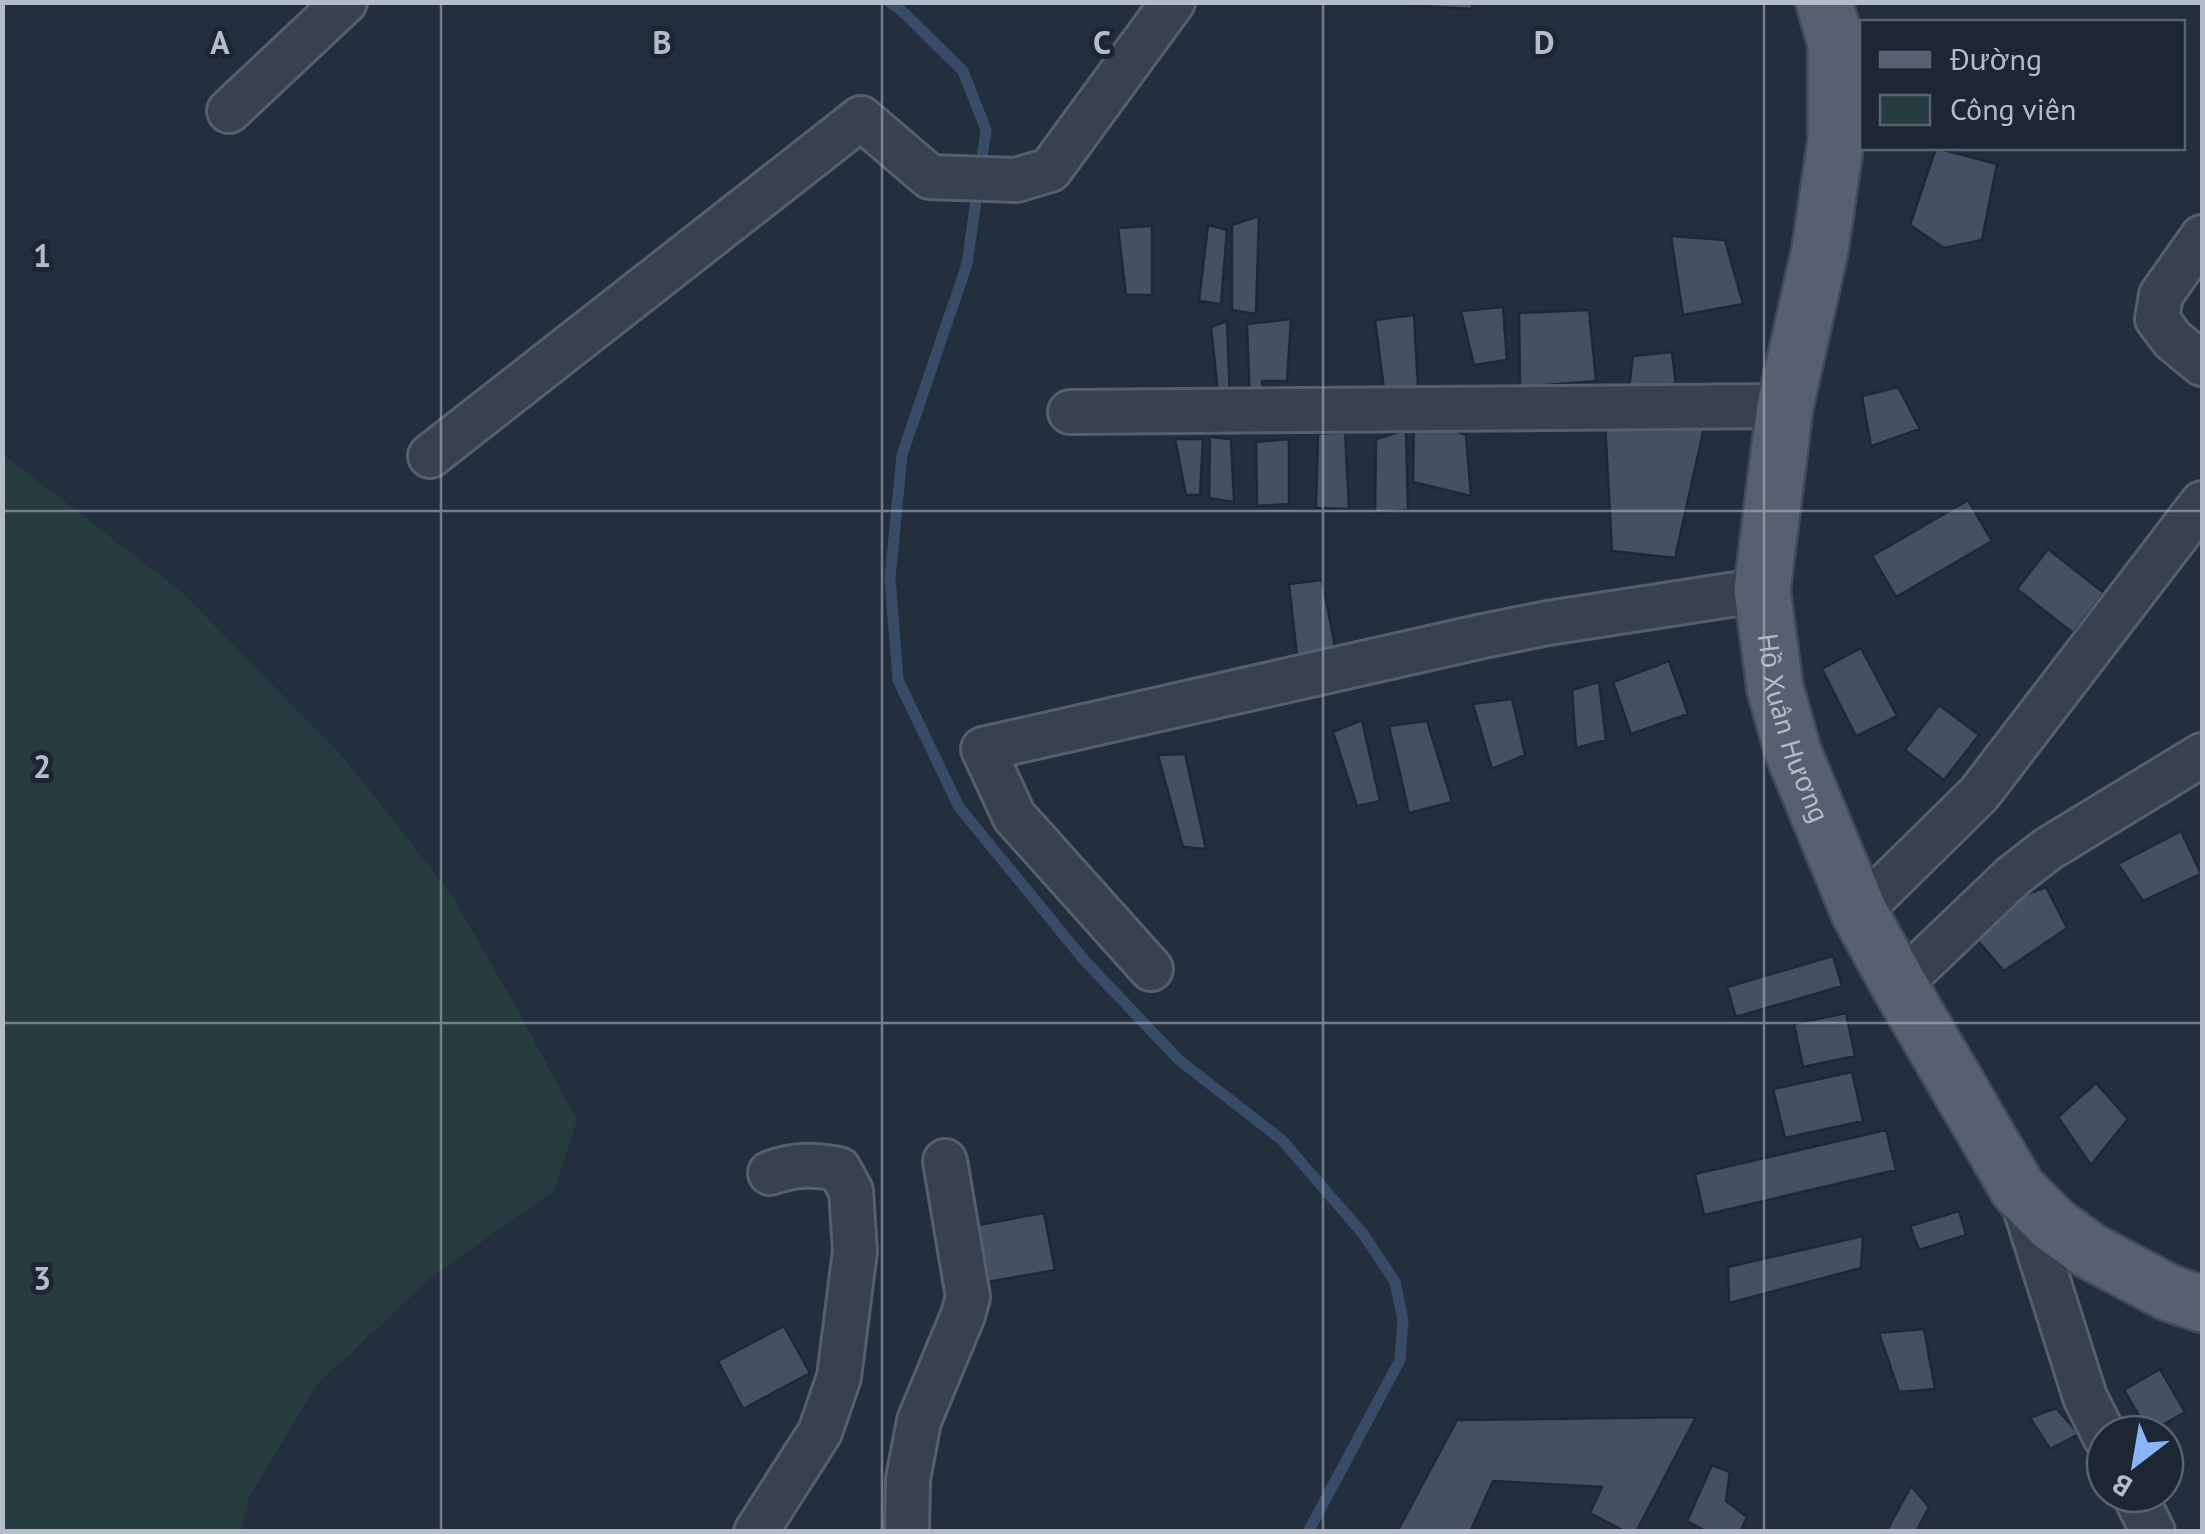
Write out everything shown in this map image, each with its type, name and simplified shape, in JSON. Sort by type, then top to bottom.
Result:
[{"type":"main road","name":"Hồ Xuân Hương","points":[[1824,2],[1836,43],[1836,140],[1820,250],[1785,406],[1762,590],[1775,688],[1793,752],[1860,912],[2018,1189],[2054,1225],[2090,1251],[2169,1294],[2202,1304]]},
{"type":"street","points":[[228,111],[345,2]]},
{"type":"street","points":[[430,456],[861,118],[930,177],[1016,180],[1050,170],[1173,2]]},
{"type":"street","points":[[2202,237],[2161,295],[2157,319],[2173,340],[2202,364]]},
{"type":"street","points":[[1070,412],[1785,406]]},
{"type":"street","points":[[1860,912],[1980,794],[2202,503]]},
{"type":"street","points":[[1152,969],[1014,816],[982,750],[1484,636],[1762,590]]},
{"type":"street","points":[[1899,985],[2012,877],[2048,849],[2202,755]]},
{"type":"street","points":[[907,1532],[908,1478],[919,1422],[968,1297],[945,1161]]},
{"type":"street","points":[[756,1532],[820,1432],[832,1403],[842,1358],[855,1251],[851,1190],[840,1168],[814,1164],[770,1173]]},
{"type":"street","points":[[2018,1189],[2094,1414]]},
{"type":"green space","points":[[3,454],[184,594],[348,763],[451,894],[577,1120],[554,1191],[431,1277],[315,1387],[249,1497],[241,1531],[3,1531]]},
{"type":"building","points":[[1407,2],[1473,2],[1472,9]]},
{"type":"building","points":[[1935,150],[1997,164],[1982,240],[1944,248],[1910,225]]},
{"type":"building","points":[[1259,216],[1256,314],[1232,310],[1232,225]]},
{"type":"building","points":[[1208,225],[1227,230],[1221,304],[1199,301]]},
{"type":"building","points":[[1152,226],[1152,295],[1126,295],[1118,228]]},
{"type":"building","points":[[1671,236],[1725,240],[1743,304],[1683,315]]},
{"type":"building","points":[[1503,307],[1507,360],[1474,365],[1461,311]]},
{"type":"building","points":[[1589,310],[1596,381],[1520,387],[1519,313]]},
{"type":"building","points":[[1414,315],[1418,388],[1385,397],[1375,320]]},
{"type":"building","points":[[1291,319],[1287,381],[1262,381],[1263,405],[1250,405],[1247,324]]},
{"type":"building","points":[[1227,321],[1230,402],[1219,403],[1211,327]]},
{"type":"building","points":[[1672,352],[1678,402],[1628,395],[1633,356]]},
{"type":"building","points":[[1898,387],[1920,429],[1871,446],[1862,396]]},
{"type":"building","points":[[1414,416],[1466,435],[1471,496],[1413,482]]},
{"type":"building","points":[[1605,423],[1704,428],[1675,558],[1612,551]]},
{"type":"building","points":[[1406,430],[1408,510],[1375,513],[1376,439]]},
{"type":"building","points":[[1345,432],[1349,509],[1316,508],[1318,434]]},
{"type":"building","points":[[1210,437],[1231,439],[1234,502],[1209,498]]},
{"type":"building","points":[[1175,439],[1203,439],[1200,495],[1186,495]]},
{"type":"building","points":[[1289,439],[1289,504],[1257,506],[1256,442]]},
{"type":"building","points":[[1968,500],[1992,541],[1896,597],[1872,556]]},
{"type":"building","points":[[2048,549],[2104,593],[2073,633],[2017,589]]},
{"type":"building","points":[[1322,580],[1338,661],[1297,656],[1289,584]]},
{"type":"building","points":[[1861,648],[1897,716],[1856,736],[1822,669]]},
{"type":"building","points":[[1669,661],[1688,714],[1631,734],[1613,682]]},
{"type":"building","points":[[1599,682],[1606,740],[1576,748],[1572,690]]},
{"type":"building","points":[[1512,699],[1525,755],[1492,769],[1473,704]]},
{"type":"building","points":[[1939,705],[1979,735],[1944,780],[1905,750]]},
{"type":"building","points":[[1362,720],[1380,801],[1357,806],[1333,732]]},
{"type":"building","points":[[1427,721],[1452,802],[1409,813],[1389,726]]},
{"type":"building","points":[[1185,754],[1206,849],[1183,847],[1158,755]]},
{"type":"building","points":[[2181,831],[2201,874],[2143,901],[2118,864]]},
{"type":"building","points":[[2046,887],[2067,928],[2004,971],[1978,941],[2001,904]]},
{"type":"building","points":[[1833,956],[1842,986],[1736,1017],[1727,987]]},
{"type":"building","points":[[1846,1013],[1855,1056],[1803,1067],[1794,1024]]},
{"type":"building","points":[[1852,1072],[1863,1121],[1785,1138],[1773,1089]]},
{"type":"building","points":[[2096,1083],[2128,1119],[2091,1165],[2058,1117]]},
{"type":"building","points":[[1886,1130],[1896,1170],[1704,1215],[1695,1174]]},
{"type":"building","points":[[1959,1211],[1966,1235],[1919,1250],[1910,1226]]},
{"type":"building","points":[[1044,1213],[1055,1270],[988,1282],[978,1225]]},
{"type":"building","points":[[1863,1236],[1861,1268],[1729,1303],[1728,1267]]},
{"type":"building","points":[[784,1326],[810,1373],[743,1409],[718,1361]]},
{"type":"building","points":[[1924,1329],[1935,1389],[1899,1392],[1879,1333]]},
{"type":"building","points":[[2160,1369],[2185,1412],[2138,1414],[2124,1390]]},
{"type":"building","points":[[2056,1408],[2079,1434],[2050,1449],[2030,1418]]},
{"type":"building","points":[[1696,1417],[1636,1532],[1626,1532],[1590,1513],[1602,1487],[1493,1481],[1470,1532],[1397,1532],[1457,1420]]},
{"type":"building","points":[[1712,1465],[1730,1472],[1726,1501],[1747,1517],[1740,1532],[1707,1532],[1687,1521]]},
{"type":"building","points":[[1911,1486],[1929,1507],[1916,1532],[1886,1532]]},
{"type":"waterway","points":[[889,2],[963,71],[986,130],[967,264],[902,455],[890,578],[898,680],[959,807],[1085,961],[1179,1060],[1282,1140],[1364,1235],[1395,1282],[1403,1320],[1400,1360],[1308,1532]]}]
